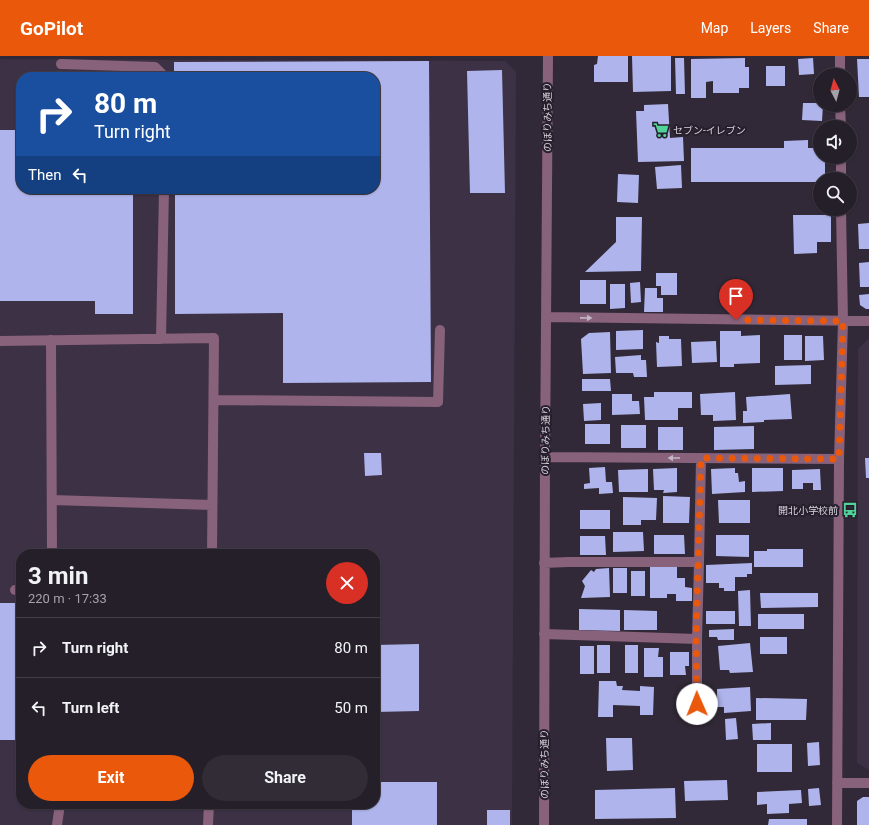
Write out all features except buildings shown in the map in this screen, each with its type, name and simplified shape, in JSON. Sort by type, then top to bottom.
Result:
[{"type":"street","name":"のぼりみち通り","points":[[544,825],[544,563],[548,56]]},
{"type":"street","points":[[840,56],[840,68]]},
{"type":"street","points":[[61,64],[155,67],[160,72]]},
{"type":"street","points":[[161,339],[164,194]]},
{"type":"street","points":[[837,825],[839,459],[843,321],[841,216]]},
{"type":"street","points":[[546,317],[869,321]]},
{"type":"street","points":[[214,400],[438,402],[440,330]]},
{"type":"street","points":[[0,341],[214,338],[212,549]]},
{"type":"street","points":[[51,340],[52,549]]},
{"type":"street","points":[[545,457],[839,459]]},
{"type":"street","points":[[697,704],[696,639],[701,458]]},
{"type":"street","points":[[52,500],[212,505]]},
{"type":"street","points":[[544,563],[699,562]]},
{"type":"street","points":[[544,634],[696,639]]},
{"type":"street","points":[[838,783],[869,783]]},
{"type":"street","points":[[57,825],[59,809]]},
{"type":"street","points":[[208,825],[209,809]]},
{"type":"shaded area","points":[[0,59],[505,61],[516,72],[512,825],[0,825]]},
{"type":"shaded area","points":[[868,339],[869,770],[857,763],[858,349]]},
{"type":"place","name":"セブン-イレブン","points":[[661,130]]},
{"type":"place","name":"開北小学校前","points":[[850,510]]},
{"type":"route","points":[[697,704],[696,639],[701,458],[839,459],[843,321],[736,320]]}]
